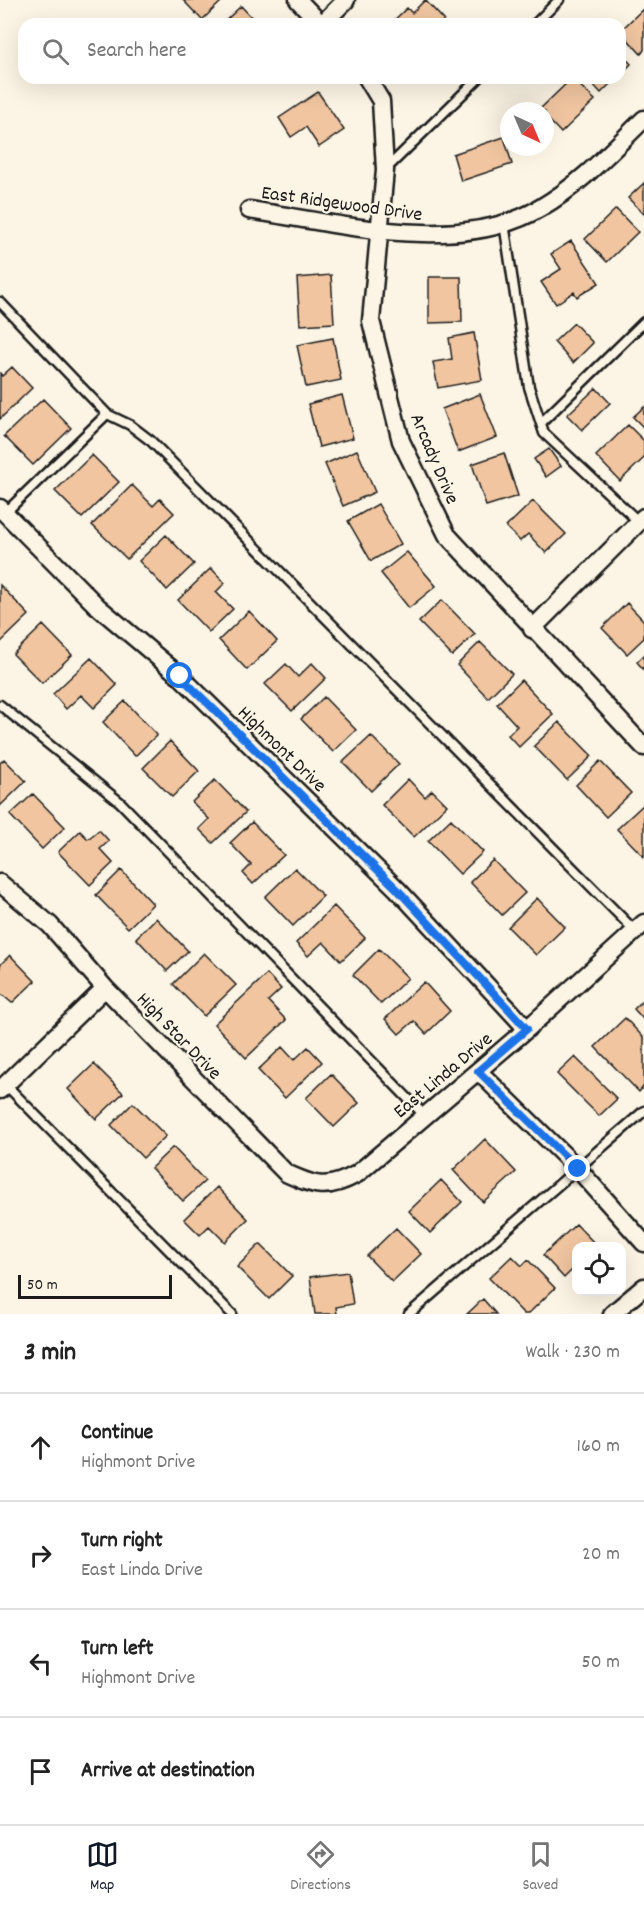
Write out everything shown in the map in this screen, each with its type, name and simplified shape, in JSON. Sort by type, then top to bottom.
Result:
[{"type":"street","points":[[297,0],[315,18]]},
{"type":"street","points":[[327,18],[346,0]]},
{"type":"street","name":"Arcady Drive","points":[[371,84],[381,101],[385,170],[370,321],[401,441],[447,535],[531,629],[644,747]]},
{"type":"street","name":"East Ridgewood Drive","points":[[249,210],[426,235],[489,229],[539,210],[581,180],[644,119]]},
{"type":"street","name":"Highmont Drive","points":[[2,510],[97,606],[180,676],[397,889],[527,1029]]},
{"type":"street","points":[[531,629],[642,523]]},
{"type":"street","name":"High Star Drive","points":[[0,883],[50,925],[105,988],[285,1173],[317,1186],[345,1181]]},
{"type":"street","name":"East Linda Drive","points":[[345,1181],[527,1029],[639,927]]},
{"type":"street","points":[[2,1084],[105,988]]},
{"type":"street","points":[[478,1071],[578,1169],[644,1243]]},
{"type":"street","points":[[612,1314],[644,1287]]},
{"type":"lane","points":[[541,18],[559,0]]},
{"type":"lane","points":[[385,170],[473,84]]},
{"type":"lane","points":[[504,223],[529,387],[544,433],[642,523]]},
{"type":"lane","points":[[0,302],[107,414],[130,425],[151,441],[639,927]]},
{"type":"lane","points":[[541,423],[644,322]]},
{"type":"lane","points":[[2,510],[107,414]]},
{"type":"lane","points":[[0,705],[120,802],[425,1116]]},
{"type":"lane","points":[[2,1084],[232,1314]]},
{"type":"lane","points":[[409,1314],[644,1111]]},
{"type":"building","points":[[183,0],[223,0],[204,18],[200,18]]},
{"type":"building","points":[[425,0],[442,18],[396,18],[407,8],[412,13]]},
{"type":"building","points":[[241,6],[252,18],[228,18]]},
{"type":"building","points":[[644,8],[644,50],[641,54],[626,38],[626,25]]},
{"type":"building","points":[[626,59],[631,64],[626,69]]},
{"type":"building","points":[[566,84],[578,84],[595,100],[561,133],[554,126],[554,102],[547,102]]},
{"type":"building","points":[[593,84],[610,84],[601,93]]},
{"type":"building","points":[[318,92],[344,130],[319,147],[306,127],[291,137],[279,118]]},
{"type":"building","points":[[500,138],[500,156],[510,156],[512,164],[461,181],[453,154]]},
{"type":"building","points":[[644,183],[644,214],[628,198]]},
{"type":"building","points":[[616,209],[638,232],[607,262],[585,239]]},
{"type":"building","points":[[571,241],[599,283],[577,297],[574,292],[556,304],[541,282],[561,269],[551,254]]},
{"type":"building","points":[[331,275],[334,323],[300,325],[297,278]]},
{"type":"building","points":[[429,277],[461,277],[462,322],[429,323]]},
{"type":"building","points":[[574,323],[593,343],[573,363],[554,342]]},
{"type":"building","points":[[474,333],[482,380],[438,388],[433,362],[452,359],[449,338]]},
{"type":"building","points":[[333,338],[341,380],[306,387],[297,345]]},
{"type":"building","points":[[12,367],[32,388],[0,419],[0,373],[2,376]]},
{"type":"building","points":[[596,388],[610,403],[582,430],[567,415]]},
{"type":"building","points":[[480,394],[497,437],[458,452],[442,409]]},
{"type":"building","points":[[342,395],[353,438],[319,447],[308,404]]},
{"type":"building","points":[[43,399],[71,428],[33,465],[4,436]]},
{"type":"building","points":[[644,407],[644,428],[633,417]]},
{"type":"building","points":[[628,425],[644,441],[644,458],[620,481],[596,456]]},
{"type":"building","points":[[549,449],[561,466],[546,477],[534,459]]},
{"type":"building","points":[[357,450],[375,492],[343,506],[325,464]]},
{"type":"building","points":[[504,453],[518,496],[486,506],[472,464]]},
{"type":"building","points":[[92,455],[119,482],[82,518],[55,491]]},
{"type":"building","points":[[132,485],[153,506],[160,499],[174,513],[127,559],[92,525]]},
{"type":"building","points":[[533,501],[566,534],[546,553],[528,534],[520,541],[506,527]]},
{"type":"building","points":[[378,504],[401,544],[371,561],[348,521]]},
{"type":"building","points":[[166,535],[194,564],[167,590],[139,561]]},
{"type":"building","points":[[407,552],[436,586],[409,608],[381,573]]},
{"type":"building","points":[[211,568],[225,583],[216,592],[233,609],[209,632],[178,600]]},
{"type":"building","points":[[0,585],[29,615],[0,643]]},
{"type":"building","points":[[442,600],[475,634],[452,656],[419,622]]},
{"type":"building","points":[[627,603],[644,621],[644,638],[627,654],[602,628]]},
{"type":"building","points":[[249,611],[277,641],[247,670],[219,640]]},
{"type":"building","points":[[43,625],[72,655],[42,683],[13,654]]},
{"type":"building","points":[[480,642],[512,674],[488,698],[457,665]]},
{"type":"building","points":[[644,655],[644,670],[637,662]]},
{"type":"building","points":[[91,658],[117,685],[94,708],[81,695],[66,709],[53,694]]},
{"type":"building","points":[[312,663],[326,678],[292,711],[265,684],[286,664],[298,677]]},
{"type":"building","points":[[521,680],[553,714],[519,747],[508,735],[517,726],[497,704]]},
{"type":"building","points":[[324,697],[356,730],[333,752],[301,719]]},
{"type":"building","points":[[125,701],[157,735],[135,756],[103,722]]},
{"type":"building","points":[[559,722],[592,756],[567,780],[534,746]]},
{"type":"building","points":[[371,736],[399,764],[371,791],[343,762]]},
{"type":"building","points":[[170,741],[199,771],[172,797],[143,768]]},
{"type":"building","points":[[4,759],[26,781],[0,806],[0,763]]},
{"type":"building","points":[[600,761],[631,793],[606,817],[576,785]]},
{"type":"building","points":[[408,779],[425,797],[432,790],[447,805],[414,837],[382,805]]},
{"type":"building","points":[[215,780],[246,812],[213,843],[199,829],[209,819],[192,802]]},
{"type":"building","points":[[33,794],[65,827],[42,849],[10,815]]},
{"type":"building","points":[[643,805],[644,807],[644,857],[617,829]]},
{"type":"building","points":[[451,819],[483,852],[460,874],[428,841]]},
{"type":"building","points":[[252,822],[284,855],[253,884],[243,873],[251,865],[230,843]]},
{"type":"building","points":[[99,830],[109,841],[100,849],[113,863],[90,885],[58,852],[80,831],[88,839]]},
{"type":"building","points":[[493,860],[525,893],[502,915],[470,882]]},
{"type":"building","points":[[295,868],[323,896],[293,926],[265,897]]},
{"type":"building","points":[[121,870],[153,904],[128,928],[96,895]]},
{"type":"building","points":[[537,898],[565,927],[536,955],[508,927]]},
{"type":"building","points":[[334,906],[365,938],[341,961],[323,942],[308,956],[296,943]]},
{"type":"building","points":[[156,918],[188,951],[167,971],[136,938]]},
{"type":"building","points":[[379,949],[408,978],[381,1004],[353,975]]},
{"type":"building","points":[[204,953],[236,985],[204,1016],[173,984]]},
{"type":"building","points":[[10,955],[35,981],[12,1003],[0,993],[0,965]]},
{"type":"building","points":[[267,974],[281,989],[268,1001],[286,1020],[246,1058],[214,1024]]},
{"type":"building","points":[[424,982],[450,1011],[426,1034],[414,1021],[399,1034],[385,1019]]},
{"type":"building","points":[[644,999],[644,1020],[634,1009]]},
{"type":"building","points":[[625,1018],[644,1038],[644,1086],[639,1092],[595,1047]]},
{"type":"building","points":[[282,1047],[294,1060],[308,1047],[322,1062],[285,1098],[258,1070]]},
{"type":"building","points":[[575,1057],[617,1099],[599,1116],[557,1074]]},
{"type":"building","points":[[94,1064],[123,1093],[96,1119],[68,1089]]},
{"type":"building","points":[[331,1074],[359,1103],[334,1127],[306,1098]]},
{"type":"building","points":[[133,1103],[166,1136],[143,1158],[111,1125]]},
{"type":"building","points":[[485,1139],[516,1172],[483,1202],[453,1170]]},
{"type":"building","points":[[173,1147],[205,1181],[183,1201],[151,1168]]},
{"type":"building","points":[[441,1180],[462,1202],[430,1233],[409,1211]]},
{"type":"building","points":[[217,1187],[248,1219],[225,1242],[209,1226],[200,1235],[184,1219]]},
{"type":"building","points":[[576,1224],[593,1242],[572,1242],[572,1270],[564,1278],[543,1255]]},
{"type":"building","points":[[396,1228],[421,1254],[392,1282],[367,1256]]},
{"type":"building","points":[[260,1244],[292,1276],[269,1299],[237,1267]]},
{"type":"building","points":[[512,1256],[522,1266],[528,1260],[555,1288],[528,1314],[524,1314],[489,1278]]},
{"type":"building","points":[[348,1272],[353,1304],[336,1307],[337,1314],[315,1314],[310,1277]]},
{"type":"building","points":[[483,1299],[496,1314],[467,1314]]},
{"type":"route","points":[[180,676],[397,889],[527,1029],[478,1071],[578,1169]]}]
